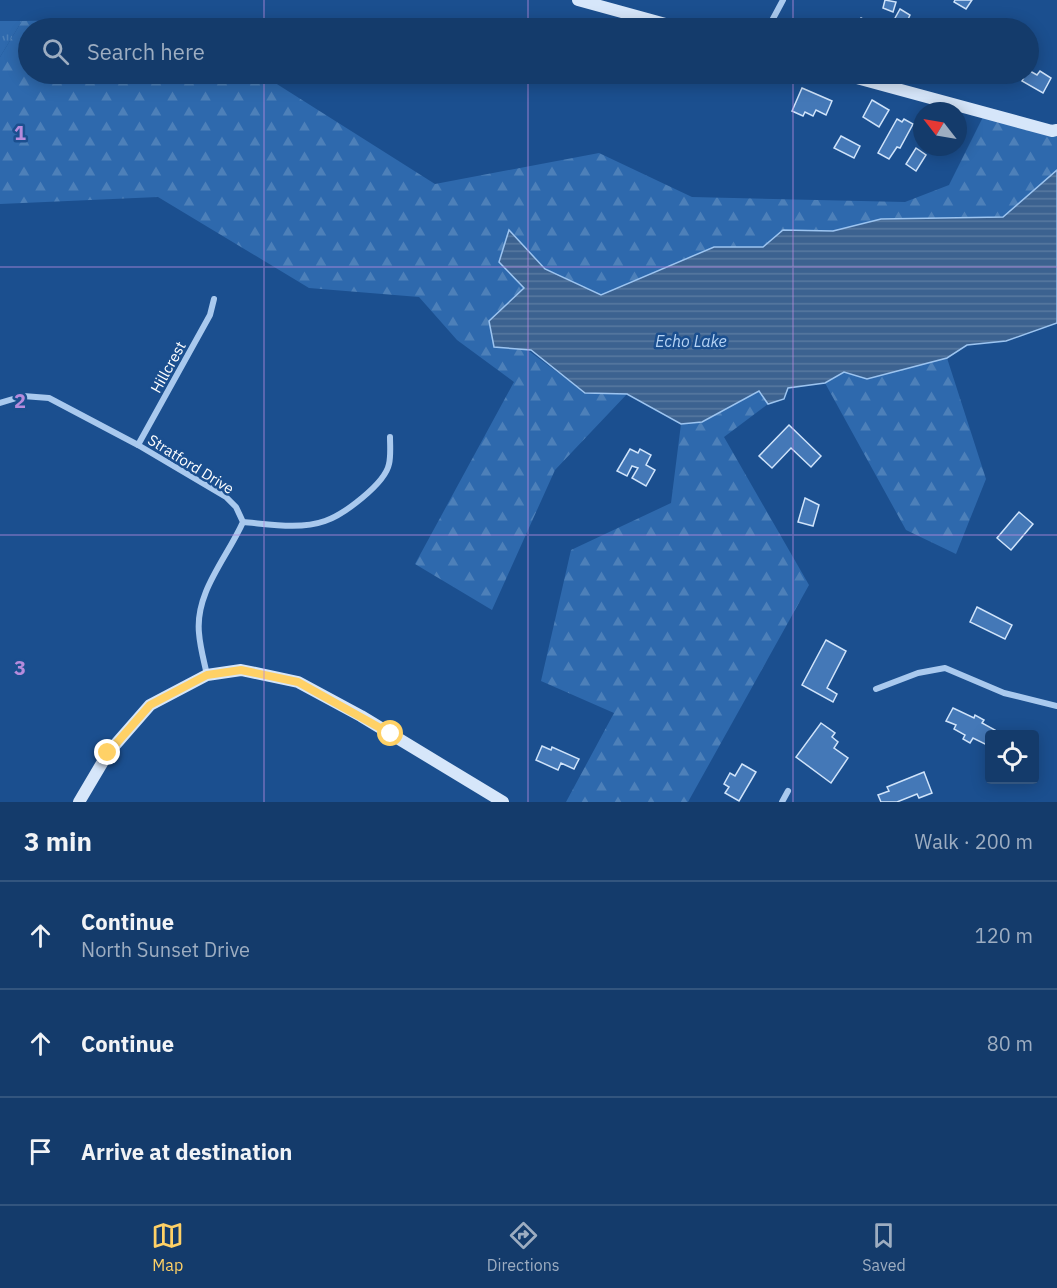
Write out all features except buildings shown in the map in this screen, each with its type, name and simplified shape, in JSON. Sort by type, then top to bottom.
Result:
[{"type":"main road","points":[[578,0],[594,2],[647,18]]},
{"type":"main road","points":[[879,84],[1052,131],[1057,130]]},
{"type":"main road","points":[[79,802],[108,753],[150,705],[207,675],[241,670],[298,682],[361,716],[503,802]]},
{"type":"street","points":[[773,18],[783,0]]},
{"type":"street","name":"Hillcrest","points":[[138,445],[210,315],[214,299]]},
{"type":"street","name":"Stratford Drive","points":[[0,403],[23,396],[49,398],[138,445],[226,497],[236,507],[243,522]]},
{"type":"street","points":[[207,675],[199,633],[200,611],[204,595],[243,522],[298,525],[326,521],[363,496],[382,479],[389,464],[390,437]]},
{"type":"street","points":[[876,689],[918,673],[945,668],[1004,693],[1057,706]]},
{"type":"street","points":[[782,802],[788,791]]},
{"type":"green space","points":[[0,21],[18,21],[18,28],[0,57]]},
{"type":"green space","points":[[18,28],[18,84],[277,84],[435,184],[599,153],[692,197],[905,202],[949,185],[964,156],[967,156],[967,149],[985,113],[1057,130],[1057,170],[1003,217],[881,219],[833,231],[783,230],[763,247],[714,247],[601,295],[545,269],[510,231],[524,288],[489,321],[585,393],[627,394],[555,470],[492,610],[415,564],[514,382],[457,340],[419,297],[309,288],[158,197],[0,204],[0,57]]},
{"type":"green space","points":[[947,358],[986,479],[956,554],[906,530],[825,383],[844,372],[867,379]]},
{"type":"green space","points":[[759,391],[768,404],[724,437],[809,585],[688,802],[566,802],[614,713],[541,681],[571,550],[671,503],[681,424],[702,422]]},
{"type":"water","name":"Echo Lake","points":[[1057,170],[1057,323],[1006,341],[967,345],[947,358],[867,379],[844,372],[825,383],[788,388],[784,399],[768,404],[759,391],[702,422],[681,424],[627,394],[585,393],[531,350],[494,347],[489,321],[524,288],[499,262],[509,230],[545,269],[601,295],[714,247],[763,247],[783,230],[833,231],[881,219],[1003,217]]},
{"type":"route","points":[[108,753],[150,705],[207,675],[241,670],[298,682],[391,734]]}]
